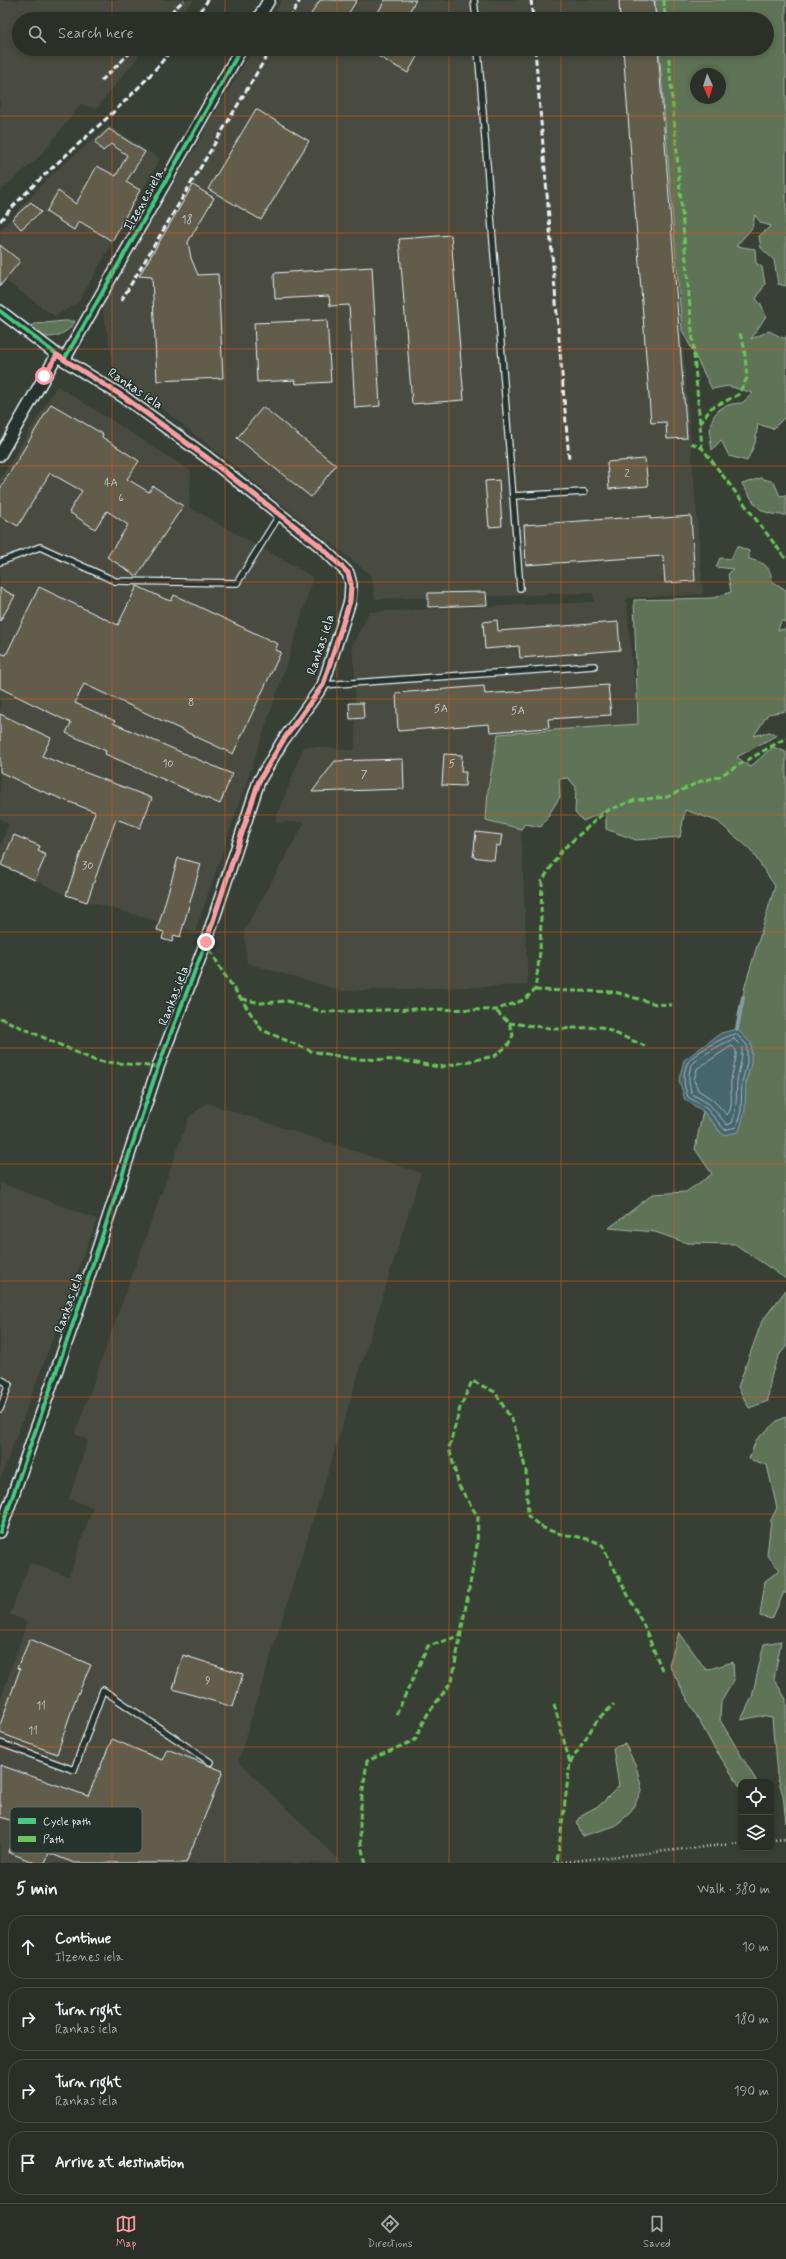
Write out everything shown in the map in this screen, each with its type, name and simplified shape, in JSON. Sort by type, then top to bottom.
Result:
[{"type":"street","points":[[262,12],[269,0]]},
{"type":"street","name":"Ilzenes iela","points":[[0,455],[60,357],[237,56]]},
{"type":"street","name":"Rankas iela","points":[[0,311],[60,357],[130,402],[280,514],[320,546],[348,573],[351,584],[350,601],[323,685],[282,742],[259,781],[206,942],[158,1067],[76,1314],[0,1532]]},
{"type":"lane","points":[[474,0],[475,12]]},
{"type":"lane","points":[[479,56],[520,588]]},
{"type":"lane","points":[[513,496],[584,492]]},
{"type":"lane","points":[[0,562],[40,547],[115,581],[237,583],[280,514]]},
{"type":"lane","points":[[323,685],[594,666]]},
{"type":"lane","points":[[0,1379],[9,1384],[0,1408]]},
{"type":"lane","points":[[0,1743],[74,1770],[103,1690],[210,1762]]},
{"type":"path","points":[[774,1840],[786,1839]]},
{"type":"path","points":[[554,1863],[738,1843]]},
{"type":"shaded area","points":[[0,0],[194,0],[181,12],[12,12],[12,56],[138,56],[96,109],[81,104],[39,157],[0,191]]},
{"type":"shaded area","points":[[282,0],[655,0],[656,12],[275,12]]},
{"type":"shaded area","points":[[249,56],[660,56],[703,594],[626,598],[638,724],[498,734],[488,790],[486,820],[521,829],[528,985],[342,991],[247,963],[244,931],[305,822],[275,822],[304,746],[355,750],[355,676],[352,646],[369,612],[594,602],[593,593],[375,599],[372,576],[114,370],[102,306]]},
{"type":"shaded area","points":[[109,126],[160,159],[78,303],[55,316],[0,277],[0,231],[50,176]]},
{"type":"shaded area","points":[[57,386],[191,471],[189,507],[313,577],[289,657],[195,932],[66,895],[0,863],[0,847],[9,824],[0,819],[0,479]]},
{"type":"shaded area","points":[[207,1103],[421,1173],[238,1761],[342,1863],[0,1863],[0,1701],[27,1622],[10,1614],[30,1563],[69,1577],[93,1507],[69,1499],[88,1440],[75,1434],[189,1117]]},
{"type":"shaded area","points":[[0,1183],[97,1219],[0,1480]]},
{"type":"green space","points":[[655,0],[786,0],[786,286],[778,284],[774,260],[761,248],[759,236],[771,226],[761,223],[755,215],[752,228],[736,246],[755,249],[756,263],[762,267],[765,284],[756,299],[761,304],[766,316],[751,339],[769,331],[785,339],[786,336],[786,416],[773,429],[758,424],[755,443],[747,461],[729,456],[721,440],[712,450],[710,431],[711,424],[718,411],[732,404],[742,403],[753,393],[728,386],[712,389],[682,330],[660,56],[774,56],[774,12],[656,12]]},
{"type":"green space","points":[[75,321],[70,328],[62,334],[52,337],[38,334],[30,327],[35,324]]},
{"type":"green space","points":[[761,478],[774,482],[780,496],[786,495],[786,515],[776,515],[763,511],[755,503],[742,484]]},
{"type":"green space","points":[[737,546],[749,551],[749,559],[759,562],[768,568],[772,581],[786,590],[786,622],[781,621],[778,630],[786,629],[786,711],[768,714],[754,736],[769,732],[777,735],[737,757],[750,767],[773,747],[786,752],[786,1279],[735,1244],[687,1243],[655,1232],[609,1228],[653,1194],[686,1192],[712,1174],[695,1149],[703,1111],[723,1135],[747,1080],[751,1057],[751,1043],[737,1029],[745,986],[775,886],[750,849],[717,821],[685,810],[680,837],[636,840],[606,829],[606,811],[583,821],[575,813],[576,787],[568,778],[559,779],[560,797],[541,827],[525,824],[521,829],[486,820],[488,790],[498,734],[638,724],[634,600],[713,598],[731,592],[728,574],[733,569],[716,567],[720,558],[731,559]]},
{"type":"green space","points":[[786,1290],[786,1347],[778,1358],[772,1372],[768,1401],[749,1408],[738,1387],[762,1321]]},
{"type":"green space","points":[[786,1417],[786,1594],[784,1592],[772,1619],[760,1616],[765,1581],[780,1570],[767,1555],[771,1520],[777,1508],[767,1465],[749,1459],[756,1440],[777,1421]]},
{"type":"green space","points":[[679,1632],[706,1670],[733,1662],[734,1680],[721,1702],[720,1720],[755,1779],[738,1779],[738,1784],[713,1746],[669,1665]]},
{"type":"green space","points":[[781,1641],[774,1679],[786,1699],[786,1823],[783,1795],[777,1775],[772,1718],[760,1716],[741,1720],[752,1697],[764,1644]]},
{"type":"green space","points":[[625,1744],[636,1766],[642,1790],[630,1813],[615,1826],[582,1836],[577,1822],[583,1814],[600,1805],[619,1786],[613,1748]]},
{"type":"water","points":[[737,1029],[751,1043],[751,1063],[746,1082],[745,1111],[739,1132],[723,1135],[703,1111],[685,1100],[679,1080],[684,1060],[721,1033]]},
{"type":"building","points":[[320,0],[357,0],[349,12],[312,12]]},
{"type":"building","points":[[385,0],[416,0],[409,12],[378,12]]},
{"type":"building","points":[[619,0],[654,0],[655,12],[620,12]]},
{"type":"building","points":[[378,56],[417,56],[408,73]]},
{"type":"building","points":[[624,56],[659,56],[687,438],[667,439],[666,422],[651,423]]},
{"type":"building","points":[[256,109],[309,141],[261,220],[208,189]]},
{"type":"building","points":[[109,129],[145,152],[126,182],[140,190],[112,241],[79,221],[74,230],[46,212],[58,191],[76,204],[97,166],[116,176],[127,155],[111,144],[103,151],[95,142]]},
{"type":"building","points":[[193,185],[214,198],[188,242],[191,258],[198,275],[218,274],[223,378],[157,381],[152,277],[139,276]]},
{"type":"building","points":[[31,202],[41,212],[21,229],[12,219]]},
{"type":"building","points":[[451,235],[464,400],[412,404],[399,239]]},
{"type":"building","points":[[0,245],[20,261],[0,286]]},
{"type":"building","points":[[372,267],[380,406],[355,408],[349,305],[330,306],[329,296],[275,299],[274,273]]},
{"type":"building","points":[[327,320],[331,382],[296,384],[295,380],[257,382],[254,323]]},
{"type":"building","points":[[51,404],[103,434],[102,437],[139,461],[127,479],[149,492],[153,486],[183,506],[137,576],[107,557],[128,525],[107,511],[95,529],[69,512],[82,491],[50,473],[18,526],[0,516],[0,489]]},
{"type":"building","points":[[263,407],[336,465],[311,497],[237,438]]},
{"type":"building","points":[[645,459],[648,486],[609,489],[607,462]]},
{"type":"building","points":[[499,480],[502,526],[489,527],[485,481]]},
{"type":"building","points":[[650,516],[650,519],[691,516],[695,581],[665,583],[663,556],[526,565],[524,525]]},
{"type":"building","points":[[137,586],[171,601],[174,595],[278,644],[275,650],[281,652],[233,754],[84,684],[75,703],[115,721],[113,723],[232,774],[220,804],[105,754],[106,751],[66,733],[71,723],[0,688],[0,653],[6,655],[39,587],[118,625]]},
{"type":"building","points":[[0,588],[15,596],[0,621]]},
{"type":"building","points":[[486,592],[487,605],[428,607],[428,593]]},
{"type":"building","points":[[497,620],[498,631],[618,622],[620,650],[520,658],[519,646],[485,649],[483,622]]},
{"type":"building","points":[[608,685],[611,715],[548,719],[549,728],[490,732],[489,724],[398,731],[396,693],[484,686],[485,694]]},
{"type":"building","points":[[349,703],[363,703],[364,718],[350,719]]},
{"type":"building","points":[[0,714],[51,738],[42,756],[152,798],[140,828],[116,819],[87,902],[66,895],[95,812],[34,788],[0,772]]},
{"type":"building","points":[[444,754],[462,755],[461,772],[466,772],[465,786],[442,785]]},
{"type":"building","points":[[403,759],[404,789],[312,792],[335,761]]},
{"type":"building","points":[[476,832],[502,835],[500,846],[496,845],[494,860],[473,857]]},
{"type":"building","points":[[14,835],[40,846],[38,851],[46,855],[35,880],[1,865]]},
{"type":"building","points":[[178,858],[201,864],[180,937],[174,935],[172,942],[162,939],[164,932],[157,930]]},
{"type":"building","points":[[30,1639],[91,1665],[74,1703],[57,1754],[0,1733],[0,1725],[20,1669],[17,1668]]},
{"type":"building","points":[[183,1655],[243,1674],[233,1707],[173,1689]]},
{"type":"building","points":[[112,1739],[162,1760],[167,1749],[223,1771],[186,1863],[74,1863],[49,1853],[142,1853],[142,1807],[10,1807],[10,1820],[0,1817],[0,1765],[88,1796]]},
{"type":"building","points":[[10,1853],[49,1853],[45,1863],[35,1863]]},
{"type":"waterway","points":[[737,1029],[743,997]]},
{"type":"railway","points":[[171,12],[184,0]]},
{"type":"railway","points":[[200,12],[208,0]]},
{"type":"railway","points":[[293,12],[300,0]]},
{"type":"railway","points":[[531,0],[532,12]]},
{"type":"railway","points":[[101,81],[127,56]]},
{"type":"railway","points":[[0,221],[42,177],[110,116],[152,73],[166,56]]},
{"type":"railway","points":[[121,301],[267,56]]},
{"type":"railway","points":[[536,56],[569,459]]},
{"type":"marked path","points":[[664,0],[665,12]]},
{"type":"marked path","points":[[669,56],[702,448]]},
{"type":"marked path","points":[[700,424],[711,408],[738,395],[747,378],[744,346],[739,331]]},
{"type":"marked path","points":[[691,443],[702,448],[786,559]]},
{"type":"marked path","points":[[242,999],[261,1003],[287,1001],[323,1012],[417,1009],[495,1010],[524,1000],[535,990],[540,952],[542,881],[562,850],[606,811],[635,800],[667,797],[701,781],[718,777],[786,738]]},
{"type":"marked path","points":[[206,942],[222,971],[262,1030],[311,1051],[353,1059],[399,1060],[440,1067],[495,1056],[508,1045],[513,1035],[509,1023],[495,1010]]},
{"type":"marked path","points":[[535,990],[615,992],[656,1004],[672,1005]]},
{"type":"marked path","points":[[0,1018],[96,1061],[158,1067]]},
{"type":"marked path","points":[[509,1023],[558,1029],[601,1027],[645,1046]]},
{"type":"marked path","points":[[366,1863],[362,1851],[360,1812],[367,1761],[415,1740],[427,1715],[452,1681],[477,1546],[478,1517],[459,1486],[449,1448],[460,1408],[472,1381],[495,1392],[514,1424],[526,1471],[528,1516],[539,1525],[553,1532],[589,1539],[602,1545],[644,1626],[662,1670]]},
{"type":"marked path","points":[[396,1715],[428,1646],[462,1635]]},
{"type":"marked path","points":[[554,1704],[570,1763],[557,1863]]},
{"type":"marked path","points":[[570,1763],[596,1722],[614,1704]]},
{"type":"cycle path","points":[[64,360],[237,56]]},
{"type":"cycle path","points":[[0,311],[64,360],[124,397],[207,457],[320,546],[348,573],[351,584],[350,601],[323,685],[282,742],[259,781],[206,942],[158,1067],[76,1315],[0,1532]]},
{"type":"route","points":[[44,376],[57,355],[124,397],[207,458],[320,546],[348,573],[351,584],[350,601],[323,685],[282,742],[259,781],[206,942]]}]
